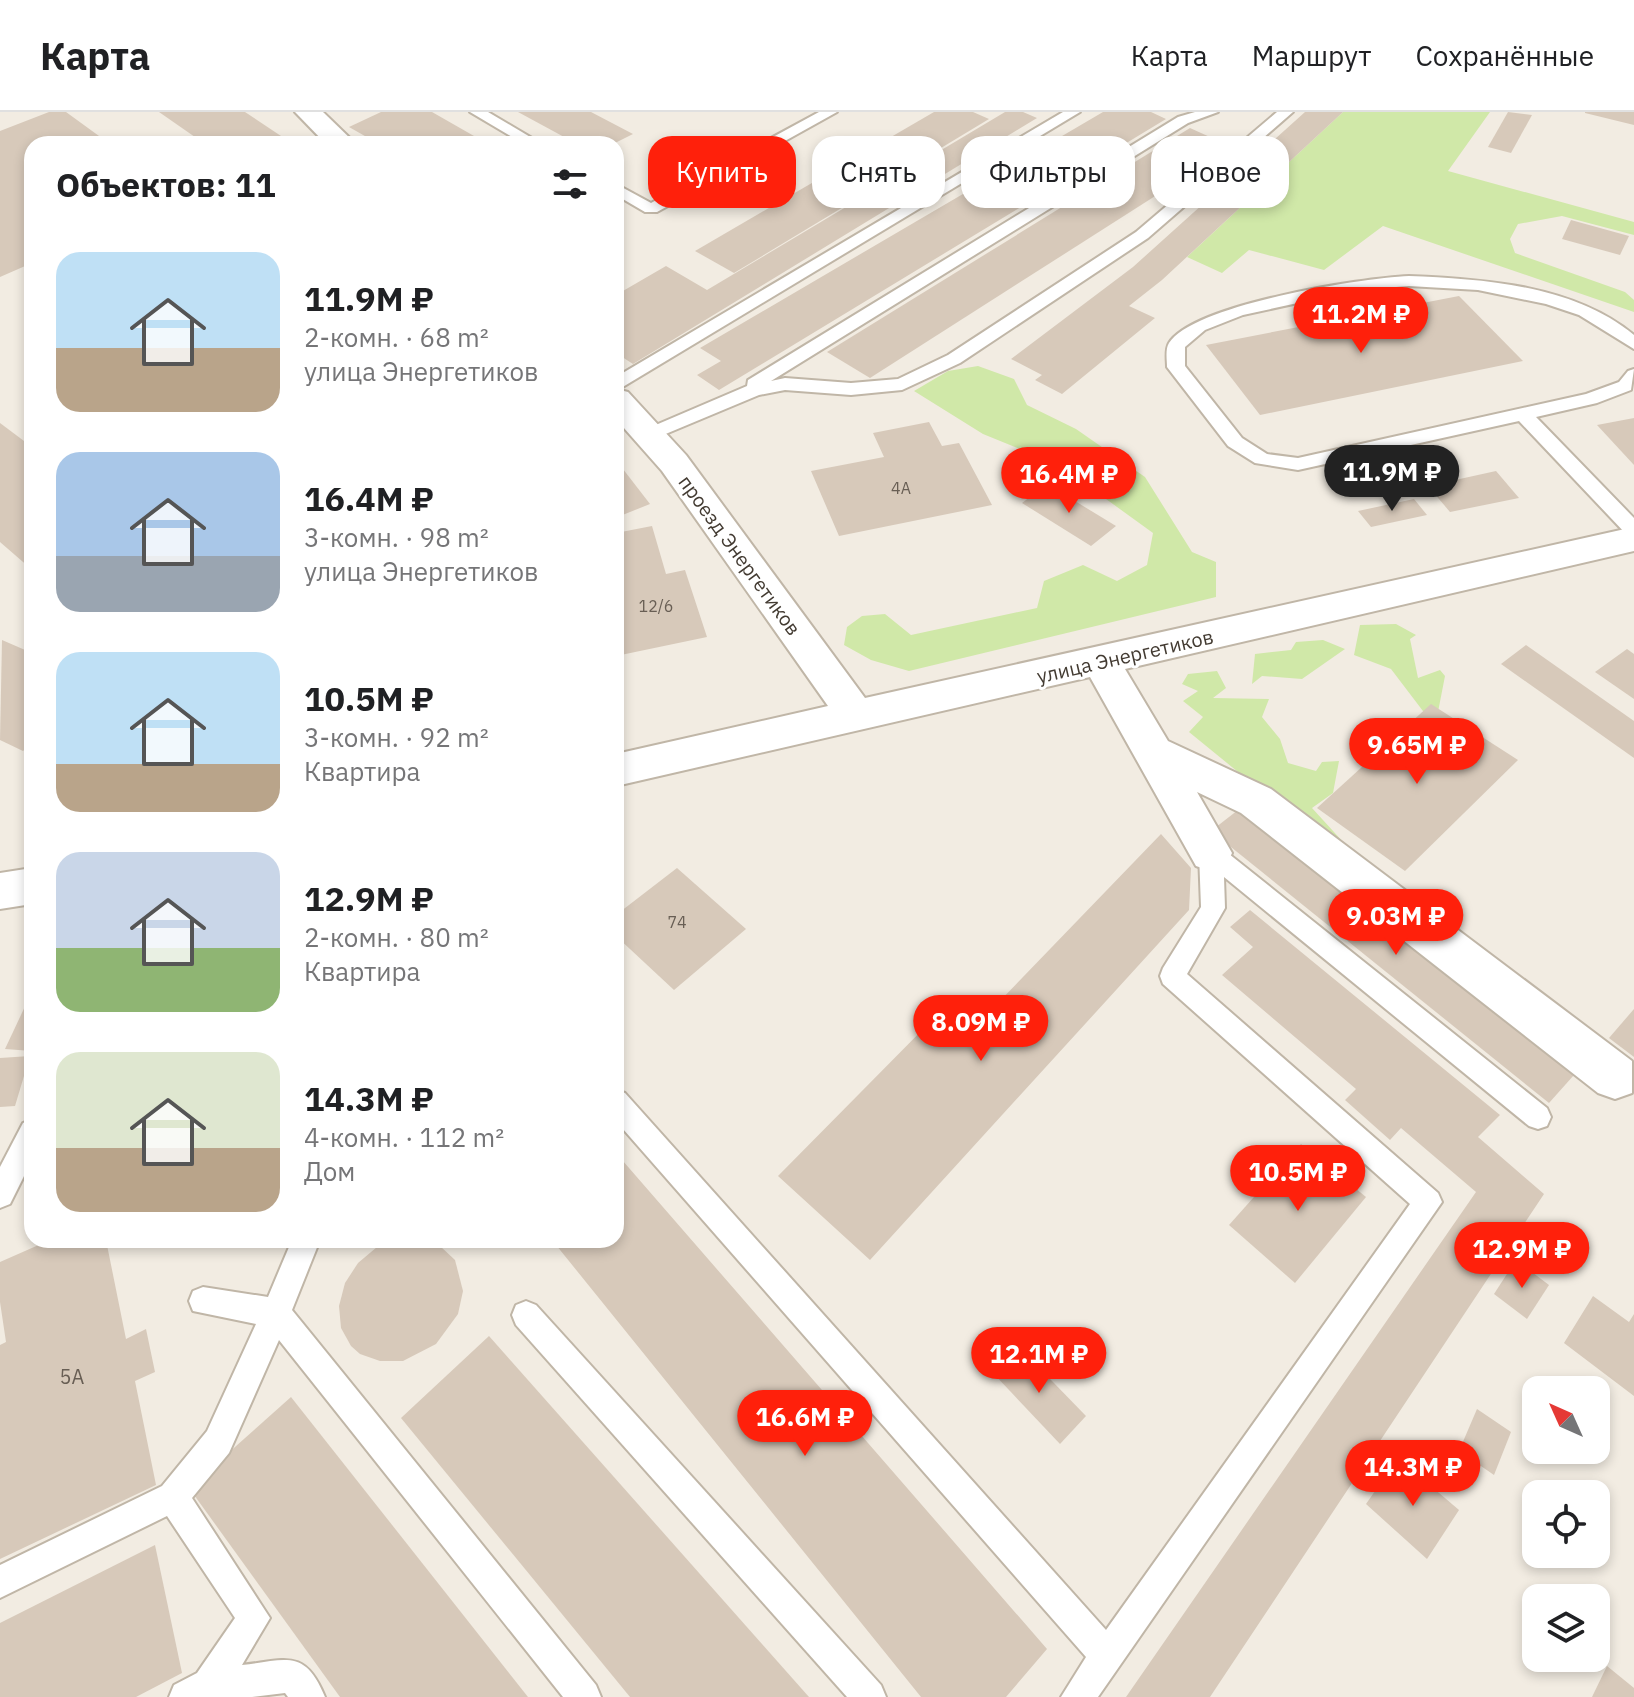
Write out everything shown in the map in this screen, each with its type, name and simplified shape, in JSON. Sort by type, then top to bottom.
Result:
[{"type":"street","points":[[308,112],[334,136]]},
{"type":"street","name":"проезд Энергетиков","points":[[624,407],[650,434],[857,717]]},
{"type":"street","name":"улица Энергетиков","points":[[624,768],[1634,539]]},
{"type":"street","points":[[1101,661],[1211,853]]},
{"type":"street","points":[[1153,752],[1256,801],[1615,1077]]},
{"type":"street","points":[[0,891],[24,887]]},
{"type":"lane","points":[[477,112],[520,136]]},
{"type":"lane","points":[[624,194],[651,209],[830,112]]},
{"type":"lane","points":[[624,380],[1073,112]]},
{"type":"lane","points":[[726,401],[1175,116],[1211,112]]},
{"type":"lane","points":[[650,434],[754,390],[785,384],[851,389],[902,384],[954,359],[1142,235],[1280,113]]},
{"type":"lane","points":[[1634,344],[1623,332],[1596,315],[1542,299],[1473,283],[1379,282],[1216,317],[1189,330],[1176,346],[1176,367],[1235,442],[1262,459],[1298,464],[1591,399],[1625,386],[1634,375]]},
{"type":"lane","points":[[1523,414],[1634,530]]},
{"type":"lane","points":[[1211,853],[1538,1117]]},
{"type":"lane","points":[[1078,1697],[1428,1202],[1172,976],[1213,908],[1211,853]]},
{"type":"lane","points":[[624,1111],[1107,1656]]},
{"type":"lane","points":[[0,1195],[24,1148]]},
{"type":"lane","points":[[0,1582],[173,1497],[218,1442],[303,1248]]},
{"type":"lane","points":[[203,1301],[276,1313],[584,1697]]},
{"type":"lane","points":[[526,1315],[869,1697]]},
{"type":"lane","points":[[173,1497],[254,1618],[198,1691]]},
{"type":"lane","points":[[198,1691],[293,1676],[308,1697]]},
{"type":"green space","points":[[1343,112],[1490,112],[1448,171],[1634,222],[1634,235],[1562,216],[1518,224],[1510,239],[1515,253],[1625,292],[1634,300],[1634,312],[1383,226],[1324,270],[1249,250],[1222,273],[1187,257],[1240,208],[1289,208],[1289,162]]},
{"type":"green space","points":[[978,366],[1014,379],[1027,405],[1076,429],[1145,477],[1192,552],[1216,562],[1216,597],[909,671],[871,660],[844,645],[847,627],[862,616],[885,614],[911,635],[1037,608],[1044,581],[1083,565],[1117,581],[1147,565],[1153,533],[1059,465],[983,434],[914,391],[948,371]]},
{"type":"green space","points":[[1396,624],[1416,635],[1410,639],[1418,678],[1440,670],[1445,676],[1437,717],[1426,715],[1391,669],[1354,655],[1360,625]]},
{"type":"green space","points":[[1323,640],[1345,649],[1302,679],[1262,676],[1252,684],[1255,654],[1291,650],[1296,642]]},
{"type":"green space","points":[[1217,671],[1226,688],[1213,698],[1269,699],[1262,717],[1280,739],[1288,763],[1316,771],[1322,762],[1339,761],[1333,793],[1312,808],[1344,843],[1330,847],[1189,732],[1203,717],[1183,701],[1198,691],[1182,684],[1188,674]]},
{"type":"building","points":[[49,112],[66,112],[99,136],[24,136],[24,266],[0,277],[0,131]]},
{"type":"building","points":[[159,112],[245,112],[281,136],[194,136]]},
{"type":"building","points":[[381,112],[432,112],[474,136],[365,136],[349,127]]},
{"type":"building","points":[[518,112],[591,112],[633,134],[624,138],[624,136],[562,136]]},
{"type":"building","points":[[934,112],[973,112],[989,119],[945,146],[945,136],[893,136]]},
{"type":"building","points":[[1005,112],[1023,112],[1037,118],[1007,136],[965,136]]},
{"type":"building","points":[[1103,112],[1151,112],[1166,119],[1135,138],[1062,136]]},
{"type":"building","points":[[1305,112],[1343,112],[1289,162],[1289,136],[1278,136]]},
{"type":"building","points":[[1508,112],[1532,115],[1511,153],[1488,147]]},
{"type":"building","points":[[1634,112],[1634,125],[1585,113]]},
{"type":"building","points":[[1190,128],[1208,136],[1177,136]]},
{"type":"building","points":[[961,138],[961,164],[945,174],[945,148]]},
{"type":"building","points":[[1151,152],[1151,199],[870,378],[827,352],[1060,208],[1135,208],[1135,162]]},
{"type":"building","points":[[812,183],[812,208],[842,208],[734,273],[695,251],[769,208],[796,208],[796,192]]},
{"type":"building","points":[[961,195],[961,208],[1019,208],[719,390],[697,375],[721,361],[700,348],[939,208],[945,208],[945,205]]},
{"type":"building","points":[[844,208],[889,208],[633,364],[624,358],[624,290],[666,266],[707,290]]},
{"type":"building","points":[[1198,208],[1240,208],[1162,280],[1129,306],[1155,318],[1062,394],[1035,380],[1042,375],[1011,359],[1133,267]]},
{"type":"building","points":[[1571,220],[1629,236],[1620,255],[1562,239]]},
{"type":"building","points":[[1459,296],[1523,361],[1260,415],[1206,345]]},
{"type":"building","points":[[1634,418],[1634,465],[1597,425]]},
{"type":"building","points":[[929,422],[942,446],[959,443],[992,505],[839,536],[811,471],[884,457],[873,433]]},
{"type":"building","points":[[0,423],[24,441],[24,563],[0,542]]},
{"type":"building","points":[[624,470],[650,504],[624,514]]},
{"type":"building","points":[[1496,471],[1519,498],[1450,512],[1428,486]]},
{"type":"building","points":[[1047,484],[1116,526],[1091,546],[1022,503]]},
{"type":"building","points":[[1414,499],[1427,515],[1371,527],[1358,511]]},
{"type":"building","points":[[652,526],[666,574],[685,570],[707,637],[624,654],[624,531]]},
{"type":"building","points":[[2,640],[24,650],[24,750],[0,740]]},
{"type":"building","points":[[1526,645],[1634,721],[1634,758],[1501,664]]},
{"type":"building","points":[[1627,649],[1634,654],[1634,699],[1595,672]]},
{"type":"building","points":[[1431,704],[1518,760],[1405,871],[1317,808]]},
{"type":"building","points":[[1238,810],[1574,1075],[1549,1103],[1211,831]]},
{"type":"building","points":[[1161,834],[1191,868],[1189,910],[870,1260],[778,1176],[941,1011],[969,1033]]},
{"type":"building","points":[[677,868],[746,929],[674,990],[624,943],[624,909]]},
{"type":"building","points":[[1250,910],[1500,1115],[1478,1137],[1544,1194],[1210,1697],[1126,1697],[1476,1192],[1401,1128],[1390,1140],[1345,1100],[1356,1089],[1222,975],[1253,947],[1230,927]]},
{"type":"building","points":[[24,1009],[24,1050],[5,1049]]},
{"type":"building","points":[[1634,1009],[1634,1057],[1609,1038]]},
{"type":"building","points":[[24,1056],[24,1076],[15,1106],[0,1107],[0,1058]]},
{"type":"building","points":[[1301,1144],[1366,1197],[1295,1283],[1229,1225]]},
{"type":"building","points":[[624,1162],[1047,1649],[1006,1697],[921,1697],[558,1248],[624,1248]]},
{"type":"building","points":[[32,1248],[108,1248],[126,1339],[146,1329],[155,1372],[135,1381],[156,1485],[0,1559],[0,1345],[6,1342],[0,1302],[0,1262]]},
{"type":"building","points":[[376,1248],[442,1248],[455,1260],[463,1291],[458,1314],[436,1344],[403,1361],[380,1361],[360,1354],[351,1346],[341,1328],[339,1306],[345,1283],[358,1263]]},
{"type":"building","points":[[1516,1260],[1549,1285],[1527,1319],[1494,1294]]},
{"type":"building","points":[[1593,1296],[1629,1322],[1634,1314],[1634,1396],[1610,1376],[1564,1343]]},
{"type":"building","points":[[489,1336],[809,1697],[630,1697],[401,1418]]},
{"type":"building","points":[[1018,1346],[1086,1416],[1060,1444],[992,1372]]},
{"type":"building","points":[[291,1397],[528,1697],[340,1697],[189,1488]]},
{"type":"building","points":[[1477,1409],[1511,1432],[1494,1475],[1459,1451]]},
{"type":"building","points":[[1398,1458],[1459,1510],[1427,1559],[1366,1504]]},
{"type":"building","points":[[155,1545],[182,1673],[136,1697],[0,1697],[0,1623]]},
{"type":"building","points":[[1610,1668],[1634,1688],[1634,1697],[1592,1697],[1604,1672],[1610,1672]]}]
